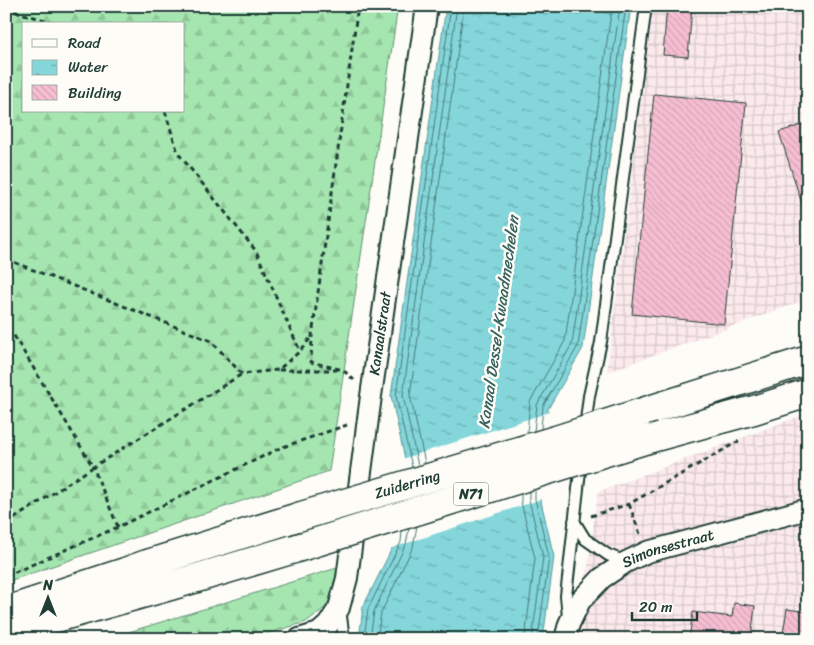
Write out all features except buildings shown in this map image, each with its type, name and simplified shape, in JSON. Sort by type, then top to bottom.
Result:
[{"type":"highway","name":"Zuiderring","points":[[6,611],[147,564],[559,440],[808,360]]},
{"type":"highway","name":"Zuiderring","points":[[6,632],[294,550],[648,439],[808,393]]},
{"type":"street","name":"Kanaalstraat","points":[[306,638],[319,633],[339,608],[347,578],[368,417],[427,6]]},
{"type":"street","name":"Simonsestraat","points":[[567,631],[580,601],[602,578],[626,562],[647,552],[808,508]]},
{"type":"lane","points":[[567,631],[566,596],[589,396],[601,342],[646,6]]},
{"type":"lane","points":[[574,521],[585,539],[608,555],[626,562]]},
{"type":"lane","points":[[339,608],[344,639]]},
{"type":"path","points":[[358,6],[312,336],[311,362],[343,370],[371,396]]},
{"type":"path","points":[[6,9],[51,22]]},
{"type":"path","points":[[165,112],[178,153],[256,251],[300,351]]},
{"type":"path","points":[[6,259],[211,341],[242,374]]},
{"type":"path","points":[[6,332],[12,334],[93,467],[118,527]]},
{"type":"path","points":[[278,370],[300,351],[312,336]]},
{"type":"path","points":[[6,524],[242,374],[278,370],[343,370]]},
{"type":"path","points":[[6,576],[118,527],[280,448],[368,417]]},
{"type":"path","points":[[574,521],[629,504],[739,441],[744,434]]},
{"type":"path","points":[[629,504],[647,552]]},
{"type":"shaded area","points":[[653,6],[808,6],[808,299],[607,372]]},
{"type":"shaded area","points":[[808,413],[808,639],[578,639],[598,492]]},
{"type":"green space","points":[[6,6],[398,6],[329,471],[6,582]]},
{"type":"green space","points":[[337,568],[334,591],[326,607],[306,622],[250,639],[106,639]]},
{"type":"water","name":"Kanaal Dessel-Kwaadmechelen","points":[[446,6],[631,6],[583,348],[548,409],[540,497],[554,557],[543,639],[359,639],[363,607],[396,540],[407,468],[391,396]]},
{"type":"pier","points":[[550,412],[542,499],[389,549],[394,539],[404,468],[402,459]]}]
